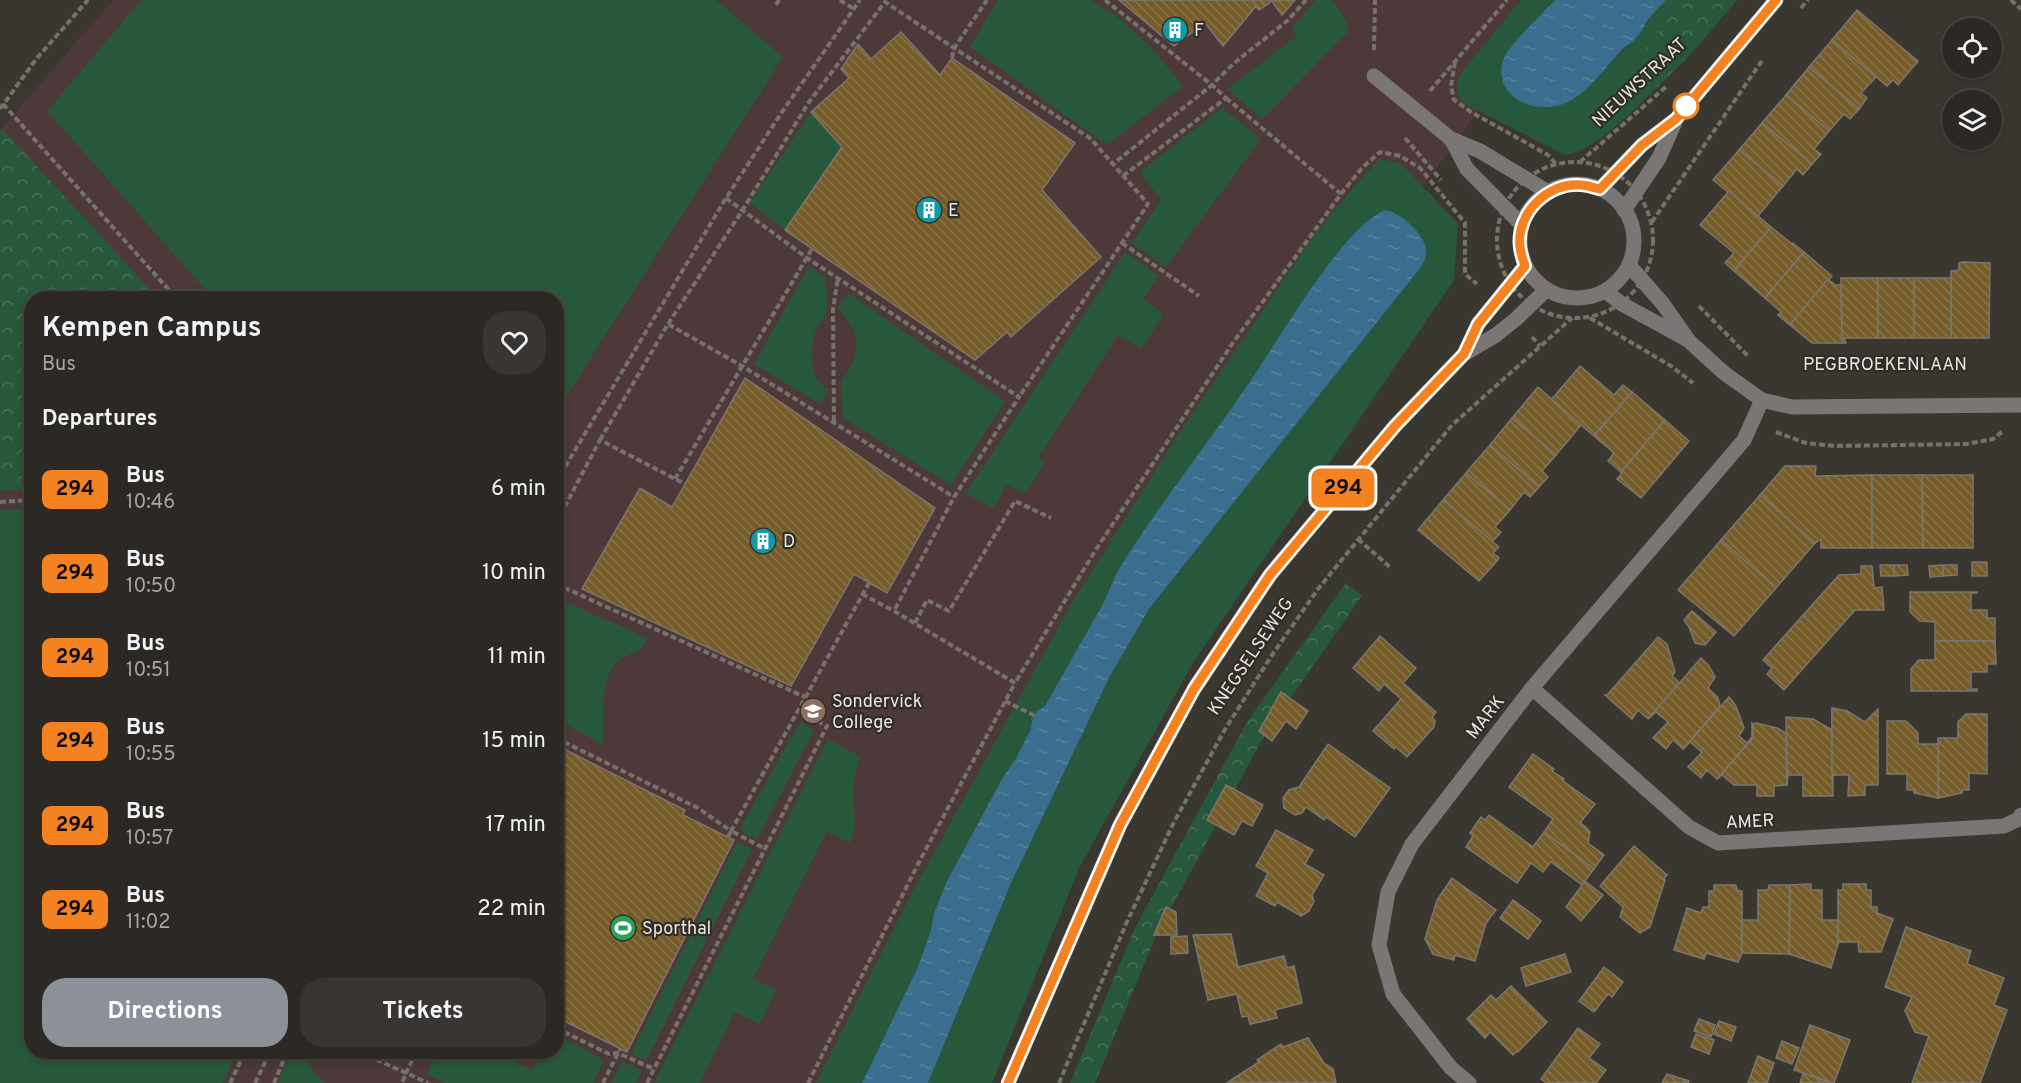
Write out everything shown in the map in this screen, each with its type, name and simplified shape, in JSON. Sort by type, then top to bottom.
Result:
[{"type":"street","points":[[1600,189],[1642,145],[1676,119],[1776,0]]},
{"type":"street","points":[[1374,76],[1451,139],[1480,151],[1548,192]]},
{"type":"street","points":[[1624,210],[1659,158],[1676,119]]},
{"type":"street","points":[[1451,139],[1467,170],[1522,225]]},
{"type":"street","points":[[1582,184],[1600,189],[1624,210],[1632,227],[1634,246],[1629,265],[1619,280],[1605,291],[1585,298],[1564,297],[1546,290],[1525,266],[1520,246],[1522,225],[1532,206],[1548,192],[1565,186],[1582,184]]},
{"type":"street","points":[[1629,265],[1658,297],[1689,340],[1724,373],[1762,400],[1792,407],[2021,405]]},
{"type":"street","name":"KNEGSELSEWEG","points":[[1464,354],[1478,324],[1525,266]]},
{"type":"street","name":"KNEGSELSEWEG","points":[[1008,1083],[1120,825],[1194,689],[1270,575],[1395,426],[1464,354],[1496,335],[1546,290]]},
{"type":"street","points":[[1605,291],[1622,304],[1689,340]]},
{"type":"street","name":"MARK","points":[[1469,1083],[1451,1068],[1394,994],[1379,945],[1388,892],[1412,844],[1533,688],[1744,440],[1762,400]]},
{"type":"street","name":"AMER","points":[[1533,688],[1689,827],[1718,843],[2004,826],[2019,819],[2021,815]]},
{"type":"path","points":[[0,109],[37,58],[88,0]]},
{"type":"path","points":[[776,5],[779,0]]},
{"type":"path","points":[[840,0],[854,9]]},
{"type":"path","points":[[564,469],[726,198],[782,112],[860,0]]},
{"type":"path","points":[[952,58],[954,48],[987,0]]},
{"type":"path","points":[[1105,0],[1212,85],[1341,194]]},
{"type":"path","points":[[1113,164],[1212,85],[1233,64],[1287,21],[1306,0]]},
{"type":"path","points":[[1374,76],[1375,0]]},
{"type":"path","points":[[1507,0],[1455,62],[1451,86],[1454,100],[1548,155],[1557,165]]},
{"type":"path","points":[[1801,9],[1808,0]]},
{"type":"path","points":[[2010,0],[2021,9]]},
{"type":"path","points":[[564,508],[600,440],[668,324],[742,211],[809,102],[884,1],[1091,139],[1148,204],[954,497],[894,611]]},
{"type":"path","points":[[1531,305],[1510,284],[1500,263],[1497,240],[1499,224],[1504,208],[1514,192],[1527,179],[1541,170],[1557,165],[1580,162],[1599,166],[1615,173],[1627,182],[1646,207],[1651,222],[1767,53]]},
{"type":"path","name":"NIEUWSTRAAT","points":[[1580,162],[1673,81]]},
{"type":"path","points":[[1123,176],[1226,98]]},
{"type":"path","points":[[3,104],[170,291]]},
{"type":"path","points":[[808,1083],[1005,701],[1095,551],[1244,326],[1341,194],[1362,168],[1380,152],[1400,156],[1420,168],[1465,223],[1465,274]]},
{"type":"path","points":[[726,198],[807,258],[1019,397]]},
{"type":"path","points":[[1122,243],[1199,296]]},
{"type":"path","points":[[675,479],[812,249]]},
{"type":"path","points":[[1652,257],[1658,263]]},
{"type":"path","points":[[834,422],[833,309],[838,278]]},
{"type":"path","points":[[1695,302],[1756,362]]},
{"type":"path","name":"KNEGSELSEWEG","points":[[1059,1083],[1136,903],[1173,824],[1224,731],[1285,636],[1318,589],[1452,425],[1572,318],[1547,314],[1531,305]]},
{"type":"path","points":[[668,324],[742,366],[954,497]]},
{"type":"path","points":[[600,440],[685,484]]},
{"type":"path","points":[[0,502],[24,500]]},
{"type":"path","points":[[915,623],[927,600],[949,611],[1016,501],[1051,519]]},
{"type":"path","points":[[1358,539],[1391,568]]},
{"type":"path","points":[[728,837],[869,582]]},
{"type":"path","points":[[564,588],[805,697]]},
{"type":"path","points":[[862,594],[1015,683]]},
{"type":"path","points":[[1005,701],[1035,716]]},
{"type":"path","points":[[647,1083],[827,726],[798,711]]},
{"type":"path","points":[[564,742],[698,808],[731,831],[764,848]]},
{"type":"path","points":[[564,1032],[609,1054],[619,1051],[654,1070]]},
{"type":"path","points":[[603,1083],[619,1051]]},
{"type":"path","points":[[230,1083],[242,1059]]},
{"type":"path","points":[[255,1083],[267,1059]]},
{"type":"path","points":[[274,1083],[284,1059]]},
{"type":"path","points":[[375,1059],[428,1083]]},
{"type":"path","points":[[402,1083],[413,1059]]},
{"type":"shaded area","name":"Sondervick College","points":[[113,0],[1560,0],[1192,501],[876,1083],[0,1083],[0,130]]},
{"type":"green space","points":[[141,0],[716,0],[783,57],[564,400],[564,291],[207,291],[47,111]]},
{"type":"green space","points":[[998,0],[1091,0],[1115,15],[1151,47],[1183,86],[1107,145],[970,47]]},
{"type":"green space","points":[[1315,0],[1332,0],[1348,23],[1347,33],[1262,119],[1227,89],[1297,36],[1292,28]]},
{"type":"green space","points":[[1521,0],[1555,0],[1508,51],[1501,68],[1501,78],[1511,93],[1543,108],[1554,107],[1575,98],[1639,35],[1650,17],[1666,0],[1681,0],[1633,66],[1658,87],[1602,137],[1577,152],[1565,155],[1465,104],[1457,89],[1457,81],[1461,73]]},
{"type":"green space","points":[[1681,0],[1737,0],[1697,47],[1658,87],[1632,66]]},
{"type":"green space","points":[[1222,108],[1261,139],[1166,267],[1132,243],[1161,200],[1140,172]]},
{"type":"green space","points":[[811,112],[842,147],[785,230],[750,203]]},
{"type":"green space","points":[[2,128],[151,291],[24,291],[24,489],[0,491],[0,132]]},
{"type":"green space","points":[[1380,159],[1401,164],[1458,223],[1454,280],[1193,663],[1080,866],[992,1083],[928,1083],[1012,881],[1110,676],[1149,609],[1421,267],[1424,261],[1422,239],[1399,216],[1385,210],[1376,214],[1348,241],[1321,276],[1246,388],[1117,572],[1104,602],[1045,706],[1037,711],[1031,729],[1015,760],[1002,779],[947,881],[934,913],[931,930],[918,967],[862,1083],[816,1083],[914,889],[1073,601],[1180,432],[1314,235]]},
{"type":"green space","points":[[1125,252],[1159,276],[1143,299],[1164,314],[1141,349],[1118,335],[1039,457],[1046,462],[1025,494],[1007,484],[993,509],[966,493]]},
{"type":"green space","points":[[809,266],[825,277],[828,298],[828,306],[815,334],[812,351],[813,370],[822,384],[829,389],[820,404],[754,364]]},
{"type":"green space","points":[[848,293],[1005,401],[951,485],[843,418],[841,381],[853,362],[856,344],[851,326],[837,308]]},
{"type":"green space","points":[[0,510],[24,510],[24,1059],[234,1059],[223,1083],[0,1083]]},
{"type":"green space","points":[[1346,583],[1362,596],[1265,734],[1155,938],[1095,1083],[1070,1083],[1135,928],[1247,722]]},
{"type":"green space","points":[[564,601],[648,638],[640,649],[616,663],[607,680],[603,745],[564,723]]},
{"type":"green space","points":[[800,722],[814,730],[757,840],[742,832],[741,827]]},
{"type":"green space","points":[[828,739],[861,757],[854,780],[853,835],[850,843],[827,831],[753,979],[776,990],[760,1024],[735,1012],[700,1083],[654,1083]]},
{"type":"green space","points":[[737,842],[752,849],[646,1061],[631,1054]]},
{"type":"green space","points":[[564,1039],[604,1060],[593,1083],[446,1083],[427,1074],[434,1059],[509,1059],[532,1070],[539,1059],[564,1059]]},
{"type":"green space","points":[[287,1059],[305,1059],[325,1083],[278,1083]]},
{"type":"green space","points":[[622,1061],[642,1071],[636,1083],[611,1083]]},
{"type":"water","points":[[1555,0],[1666,0],[1650,17],[1636,38],[1591,85],[1576,97],[1556,106],[1530,105],[1509,93],[1503,83],[1501,71],[1504,58],[1520,37]]},
{"type":"water","points":[[1385,210],[1404,219],[1421,236],[1426,251],[1421,267],[1149,609],[1110,676],[1012,881],[928,1083],[862,1083],[918,967],[931,930],[934,913],[947,881],[1002,779],[1015,760],[1031,729],[1037,711],[1045,706],[1104,602],[1117,572],[1245,389],[1329,263],[1368,221]]},
{"type":"building","name":"F","points":[[1119,0],[1295,0],[1282,15],[1272,1],[1259,10],[1256,6],[1223,46],[1205,23],[1174,46]]},
{"type":"building","points":[[1857,10],[1918,61],[1898,85],[1893,80],[1887,86],[1832,40]]},
{"type":"building","name":"E","points":[[901,32],[940,75],[952,58],[1075,143],[1042,190],[1101,257],[1011,337],[1007,332],[975,360],[785,230],[842,147],[811,112],[849,78],[841,69],[858,44],[871,59]]},
{"type":"building","points":[[1832,40],[1876,77],[1861,93],[1867,98],[1859,109],[1809,67]]},
{"type":"building","points":[[1809,67],[1859,109],[1850,119],[1844,114],[1829,131],[1786,95]]},
{"type":"building","points":[[1786,95],[1829,131],[1814,149],[1821,154],[1812,164],[1762,123]]},
{"type":"building","points":[[1762,123],[1812,164],[1803,175],[1797,169],[1783,186],[1739,150]]},
{"type":"building","points":[[1739,150],[1783,186],[1758,216],[1713,180]]},
{"type":"building","points":[[1729,191],[1771,227],[1734,271],[1725,263],[1734,253],[1700,225]]},
{"type":"building","points":[[1771,227],[1804,252],[1765,298],[1734,271]]},
{"type":"building","points":[[1804,252],[1832,276],[1790,325],[1778,315],[1781,312],[1765,298]]},
{"type":"building","points":[[1959,263],[1990,263],[1989,338],[1951,338],[1951,271],[1959,270]]},
{"type":"building","points":[[1841,278],[1878,278],[1878,338],[1844,338],[1846,343],[1842,343]]},
{"type":"building","points":[[1878,278],[1914,278],[1914,338],[1878,338]]},
{"type":"building","points":[[1914,278],[1951,278],[1951,338],[1914,338]]},
{"type":"building","points":[[1828,279],[1835,285],[1841,285],[1842,343],[1812,343],[1790,325]]},
{"type":"building","points":[[1580,366],[1614,395],[1623,385],[1632,392],[1594,436],[1551,400]]},
{"type":"building","name":"D","points":[[745,378],[935,508],[887,593],[854,574],[791,686],[582,589],[640,488],[672,507]]},
{"type":"building","points":[[1538,387],[1581,425],[1556,455],[1512,418]]},
{"type":"building","points":[[1632,392],[1665,420],[1621,472],[1608,461],[1614,453],[1594,436]]},
{"type":"building","points":[[1512,418],[1556,455],[1542,471],[1548,477],[1539,487],[1490,445]]},
{"type":"building","points":[[1665,420],[1689,441],[1641,498],[1617,479]]},
{"type":"building","points":[[1490,445],[1539,487],[1530,497],[1524,492],[1510,510],[1466,473]]},
{"type":"building","points":[[1785,466],[1816,466],[1815,476],[1872,475],[1872,548],[1821,548],[1821,539],[1815,543],[1760,495]]},
{"type":"building","points":[[1466,473],[1510,510],[1495,527],[1501,532],[1492,542],[1443,500]]},
{"type":"building","points":[[1872,475],[1922,475],[1923,548],[1872,548]]},
{"type":"building","points":[[1922,475],[1973,475],[1973,548],[1923,548]]},
{"type":"building","points":[[1760,495],[1815,543],[1776,588],[1721,540]]},
{"type":"building","points":[[1443,500],[1499,547],[1493,553],[1499,558],[1479,581],[1418,530]]},
{"type":"building","points":[[1721,540],[1776,588],[1734,636],[1678,590]]},
{"type":"building","points":[[1972,562],[1987,562],[1987,576],[1972,576]]},
{"type":"building","points":[[1880,565],[1894,565],[1894,576],[1881,576]]},
{"type":"building","points":[[1894,565],[1907,565],[1908,575],[1894,576]]},
{"type":"building","points":[[1943,565],[1943,576],[1930,577],[1929,566]]},
{"type":"building","points":[[1943,565],[1957,565],[1957,575],[1943,576]]},
{"type":"building","points":[[1861,566],[1872,566],[1874,588],[1882,587],[1884,610],[1855,610],[1784,690],[1767,674],[1772,668],[1763,660],[1839,575],[1861,574]]},
{"type":"building","points":[[1910,592],[1977,592],[1971,593],[1971,610],[1987,610],[1987,618],[1995,618],[1995,641],[1935,641],[1935,622],[1920,621],[1910,612]]},
{"type":"building","points":[[1692,611],[1716,632],[1705,645],[1695,643],[1684,620]]},
{"type":"building","points":[[1380,636],[1416,668],[1403,683],[1436,712],[1432,717],[1435,721],[1434,727],[1407,757],[1373,731],[1401,699],[1384,684],[1379,691],[1353,668]]},
{"type":"building","points":[[1658,637],[1667,644],[1675,672],[1672,676],[1680,683],[1648,719],[1638,710],[1632,719],[1605,695]]},
{"type":"building","points":[[1935,641],[1995,641],[1996,664],[1987,664],[1987,672],[1971,672],[1971,689],[1977,689],[1977,691],[1911,691],[1911,669],[1919,660],[1935,660]]},
{"type":"building","points":[[1701,658],[1715,677],[1708,688],[1718,698],[1720,706],[1683,749],[1673,740],[1666,749],[1653,738],[1668,722],[1656,712],[1648,719]]},
{"type":"building","points":[[1281,692],[1308,711],[1296,729],[1286,721],[1272,741],[1259,731]]},
{"type":"building","points":[[1729,697],[1736,706],[1744,728],[1739,736],[1747,743],[1752,737],[1752,723],[1753,738],[1717,779],[1707,770],[1701,778],[1688,767],[1702,752],[1690,742],[1683,749]]},
{"type":"building","points":[[1832,708],[1833,796],[1803,796],[1803,775],[1788,775],[1787,785],[1786,717],[1813,719],[1832,730]]},
{"type":"building","points":[[1832,708],[1847,711],[1865,722],[1878,709],[1878,785],[1865,785],[1865,795],[1848,796],[1849,775],[1833,775],[1832,785]]},
{"type":"building","points":[[1966,714],[1987,714],[1987,774],[1969,773],[1969,790],[1938,798],[1938,738],[1958,738],[1958,722]]},
{"type":"building","points":[[1887,721],[1906,721],[1918,733],[1918,744],[1938,744],[1938,798],[1907,790],[1907,774],[1887,774]]},
{"type":"building","points":[[1753,724],[1777,728],[1786,733],[1787,785],[1774,786],[1774,796],[1757,796],[1757,785],[1734,785],[1722,775],[1717,779],[1753,738]]},
{"type":"building","points":[[1328,744],[1390,788],[1355,837],[1326,817],[1324,820],[1306,807],[1302,813],[1295,815],[1284,808],[1283,798],[1289,790],[1299,787]]},
{"type":"building","name":"Sporthal","points":[[564,749],[685,810],[683,815],[734,840],[627,1052],[564,1021]]},
{"type":"building","points":[[1533,754],[1554,769],[1552,771],[1564,779],[1563,781],[1595,804],[1580,823],[1590,832],[1588,843],[1604,855],[1594,869],[1544,832],[1553,819],[1509,787]]},
{"type":"building","points":[[1226,785],[1263,805],[1252,826],[1242,821],[1234,835],[1207,820]]},
{"type":"building","points":[[1489,815],[1533,847],[1544,832],[1594,869],[1582,885],[1551,862],[1543,872],[1531,863],[1517,883],[1466,847],[1473,836],[1470,833],[1481,817],[1485,820]]},
{"type":"building","points":[[1276,830],[1313,850],[1305,864],[1324,875],[1312,895],[1314,901],[1309,911],[1301,916],[1277,902],[1275,906],[1256,896],[1268,873],[1256,866]]},
{"type":"building","points":[[1634,846],[1667,875],[1663,879],[1665,880],[1650,927],[1640,933],[1620,917],[1623,907],[1600,886]]},
{"type":"building","points":[[1452,878],[1496,910],[1486,923],[1475,961],[1455,955],[1454,960],[1433,954],[1425,939],[1437,900]]},
{"type":"building","points":[[1585,881],[1603,895],[1581,921],[1566,907]]},
{"type":"building","points":[[1811,884],[1811,890],[1822,890],[1822,920],[1838,920],[1838,944],[1831,968],[1789,954],[1790,885]]},
{"type":"building","points":[[1843,884],[1866,884],[1866,890],[1871,890],[1871,907],[1877,907],[1877,913],[1893,919],[1881,952],[1859,952],[1858,942],[1839,942],[1838,944],[1838,890],[1843,890]]},
{"type":"building","points":[[1714,885],[1736,885],[1737,890],[1742,891],[1742,953],[1738,962],[1706,953],[1704,959],[1674,950],[1687,908],[1701,913],[1703,907],[1709,907],[1709,891],[1714,891]]},
{"type":"building","points":[[1769,885],[1790,885],[1789,954],[1742,953],[1742,920],[1758,920],[1758,890],[1768,890]]},
{"type":"building","points":[[1513,900],[1541,921],[1528,939],[1500,918]]},
{"type":"building","points":[[1166,907],[1176,912],[1177,935],[1154,935]]},
{"type":"building","points":[[1906,927],[1971,951],[1967,964],[2004,978],[1994,1005],[2007,1010],[1980,1083],[1912,1083],[1929,1036],[1915,1032],[1905,1011],[1912,997],[1885,987]]},
{"type":"building","points":[[1231,934],[1238,967],[1284,956],[1287,968],[1294,966],[1302,1003],[1275,1010],[1277,1018],[1250,1024],[1248,1016],[1242,1017],[1237,994],[1208,1000],[1193,935]]},
{"type":"building","points":[[1187,936],[1188,953],[1171,954],[1171,937]]},
{"type":"building","points":[[1565,954],[1571,972],[1526,986],[1521,968]]},
{"type":"building","points":[[1604,967],[1623,982],[1612,997],[1608,994],[1594,1012],[1579,1001]]},
{"type":"building","points":[[1511,986],[1547,1022],[1513,1055],[1490,1032],[1485,1038],[1467,1019],[1491,995],[1496,1000]]},
{"type":"building","points":[[1699,1019],[1715,1025],[1711,1037],[1694,1031]]},
{"type":"building","points":[[1719,1021],[1736,1027],[1731,1041],[1714,1034]]},
{"type":"building","points":[[1810,1025],[1850,1040],[1834,1083],[1794,1070]]},
{"type":"building","points":[[1578,1028],[1600,1044],[1589,1058],[1606,1070],[1596,1083],[1547,1083],[1541,1079]]},
{"type":"building","points":[[1696,1034],[1714,1040],[1709,1054],[1691,1047]]},
{"type":"building","points":[[1308,1038],[1324,1063],[1333,1069],[1336,1083],[1228,1082],[1259,1062],[1257,1060],[1281,1044],[1283,1047]]},
{"type":"building","points":[[1782,1041],[1799,1048],[1792,1064],[1776,1058]]},
{"type":"building","points":[[1758,1056],[1774,1063],[1767,1083],[1748,1083]]},
{"type":"building","points":[[1803,1073],[1830,1083],[1800,1083]]},
{"type":"building","points":[[1667,1074],[1689,1081],[1688,1083],[1662,1083]]},
{"type":"bus line","name":"294","points":[[1008,1083],[1120,825],[1194,689],[1270,575],[1395,426],[1464,354],[1478,324],[1525,266],[1520,246],[1522,225],[1532,206],[1548,192],[1565,186],[1582,184],[1600,189],[1642,145],[1676,119],[1776,0]]},
{"type":"place","name":"F","points":[[1175,30]]},
{"type":"place","name":"E","points":[[929,210]]},
{"type":"place","name":"D","points":[[763,541]]},
{"type":"place","name":"Sondervick College","points":[[813,711]]},
{"type":"place","name":"Sporthal","points":[[623,928]]}]
